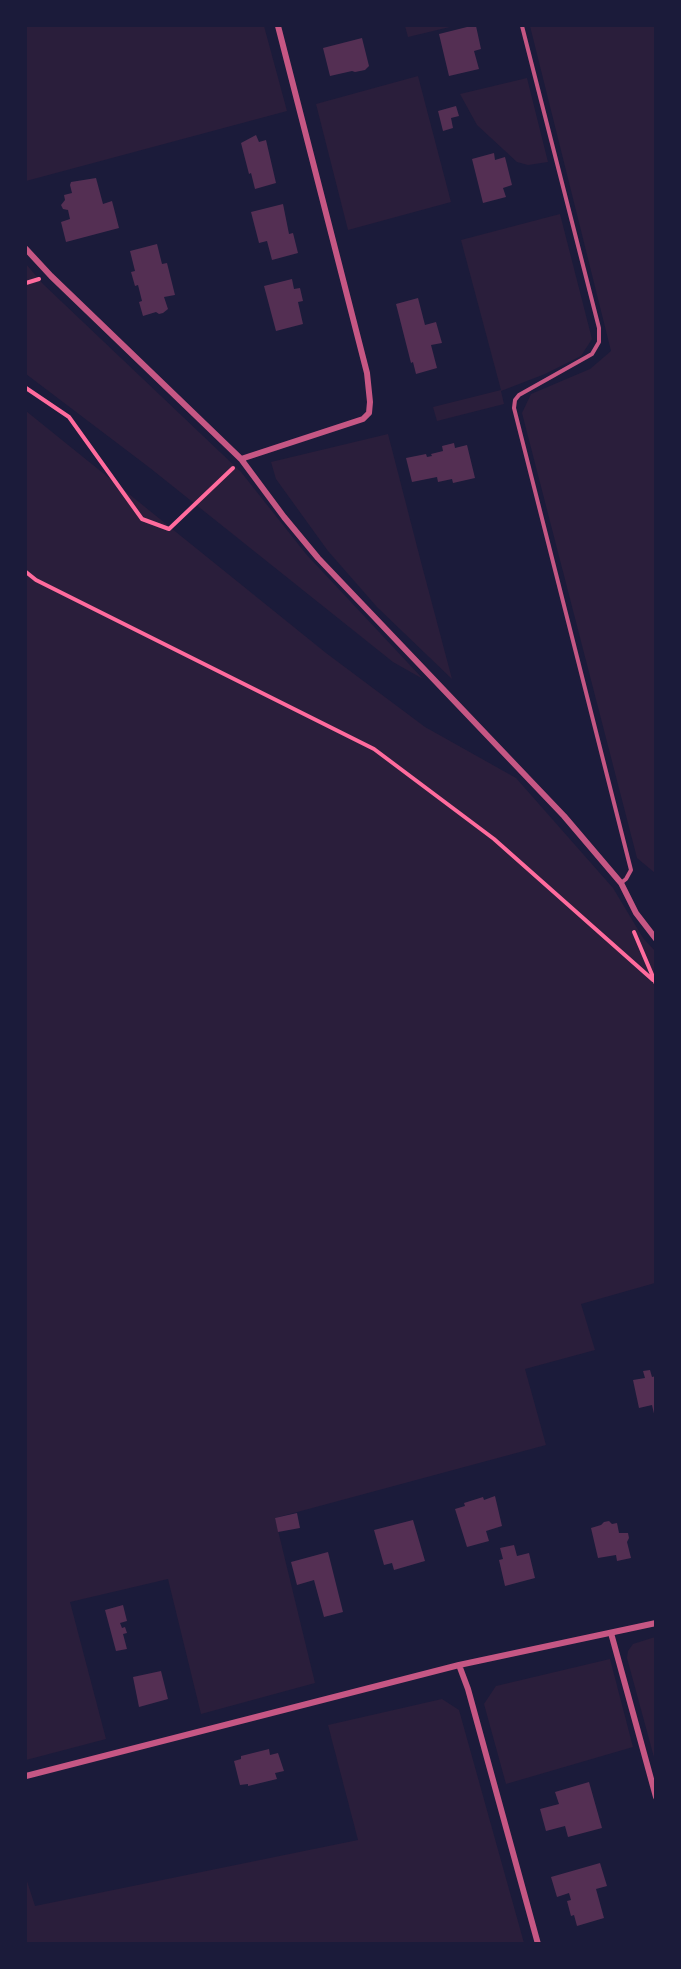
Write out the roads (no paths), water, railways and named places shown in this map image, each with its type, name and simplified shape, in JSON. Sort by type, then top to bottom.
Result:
[{"type":"street","points":[[242,459],[363,419],[369,413],[370,402],[367,373],[278,26]]},
{"type":"street","points":[[26,249],[51,276],[242,459],[284,517],[318,558],[521,768],[621,883],[636,913],[656,939]]},
{"type":"street","points":[[26,1776],[459,1665],[656,1623]]},
{"type":"street","points":[[611,1633],[656,1797]]},
{"type":"street","points":[[459,1665],[468,1689],[538,1944]]},
{"type":"lane","points":[[522,26],[599,328],[599,342],[592,354],[519,395],[515,399],[514,408],[631,870],[621,883]]}]
